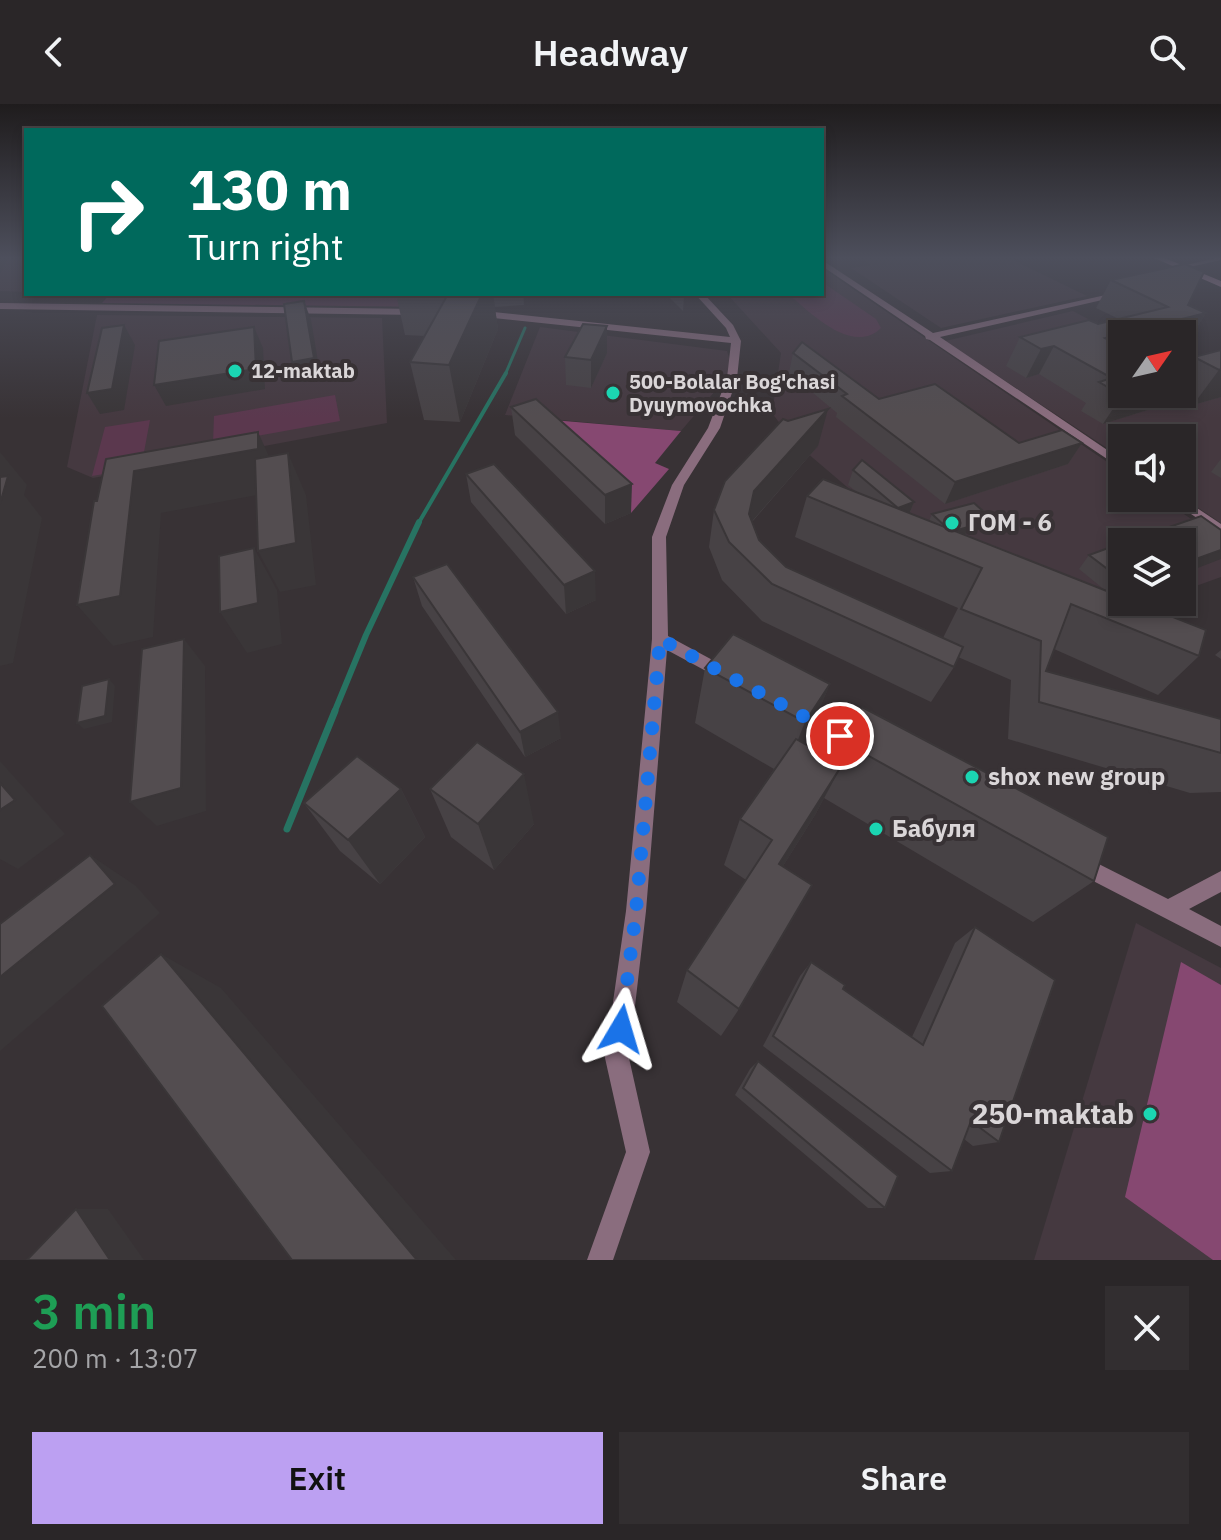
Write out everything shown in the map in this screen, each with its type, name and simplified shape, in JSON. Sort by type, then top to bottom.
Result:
[{"type":"street","points":[[355,311],[431,312]]},
{"type":"street","points":[[600,1260],[638,1152],[617,1058],[636,911],[660,639],[659,537],[678,485],[714,428],[732,378],[736,341],[730,327],[715,311]]},
{"type":"street","points":[[892,311],[1108,456]]},
{"type":"street","points":[[929,337],[1041,311]]},
{"type":"street","points":[[462,313],[736,341]]},
{"type":"street","points":[[1194,512],[1221,530]]},
{"type":"street","points":[[660,639],[741,682]]},
{"type":"street","points":[[781,704],[875,755]]},
{"type":"street","points":[[1053,850],[1221,937]]},
{"type":"street","points":[[1170,909],[1221,881]]},
{"type":"shaded area","points":[[743,311],[885,311],[1108,462],[1108,512],[1181,512],[1221,539],[1221,577],[1196,586],[1196,528],[1108,528],[1108,604],[894,527],[793,441],[772,413],[781,353]]},
{"type":"shaded area","points":[[808,311],[864,311],[876,319],[881,328],[870,335],[857,337],[819,320]]},
{"type":"shaded area","points":[[915,311],[1019,311],[941,328]]},
{"type":"shaded area","points":[[1073,311],[1108,330],[1108,408],[1196,408],[1196,392],[1221,388],[1221,523],[1196,506],[1196,424],[1108,424],[1108,449],[945,341]]},
{"type":"shaded area","name":"12-maktab","points":[[97,315],[382,318],[387,423],[93,478],[67,467]]},
{"type":"shaded area","name":"500-Bolalar Bog'chasi Dyuymovochka","points":[[540,327],[727,351],[733,370],[681,431],[505,415]]},
{"type":"shaded area","points":[[335,395],[340,421],[213,444],[214,416]]},
{"type":"shaded area","points":[[541,419],[681,431],[655,463],[669,469],[631,513],[539,427]]},
{"type":"shaded area","points":[[150,420],[141,468],[92,476],[105,427]]},
{"type":"shaded area","name":"250-maktab","points":[[1136,923],[1221,968],[1221,1260],[1034,1260]]},
{"type":"shaded area","points":[[1181,962],[1221,985],[1221,1260],[1213,1260],[1125,1197]]},
{"type":"building","points":[[285,311],[306,311],[314,358],[292,362]]},
{"type":"building","points":[[439,311],[474,311],[449,365],[410,362]]},
{"type":"building","points":[[1152,311],[1206,313],[1178,320],[1114,320]]},
{"type":"building","points":[[1089,320],[1098,324],[1108,322],[1108,337],[1105,338],[1108,340],[1108,376],[1054,346],[1041,349],[1020,337]]},
{"type":"building","points":[[583,324],[607,326],[591,360],[565,357]]},
{"type":"building","points":[[124,325],[112,389],[87,393],[102,328]]},
{"type":"building","points":[[254,327],[256,369],[154,385],[159,341]]},
{"type":"building","points":[[802,342],[879,399],[935,384],[1019,443],[1062,430],[1082,443],[955,482],[842,396],[847,394],[793,353]]},
{"type":"building","points":[[1221,350],[1221,369],[1219,370],[1196,356]]},
{"type":"building","points":[[536,399],[632,484],[605,495],[511,407]]},
{"type":"building","points":[[828,409],[754,491],[749,514],[759,540],[786,567],[963,647],[954,667],[772,584],[729,542],[714,510],[725,481],[783,419],[788,421]]},
{"type":"building","points":[[258,432],[258,449],[134,471],[120,596],[77,605],[94,501],[97,501],[106,459]]},
{"type":"building","points":[[288,453],[296,543],[258,551],[255,459]]},
{"type":"building","points":[[862,460],[914,502],[898,508],[853,470]]},
{"type":"building","points":[[494,464],[595,571],[564,585],[466,474]]},
{"type":"building","points":[[8,476],[0,504],[0,477]]},
{"type":"building","points":[[823,479],[1108,591],[1108,616],[1170,616],[1206,630],[1199,656],[1071,604],[1046,671],[1221,719],[1221,753],[1039,702],[1041,641],[961,609],[982,568],[807,496]]},
{"type":"building","points":[[974,503],[993,520],[954,531],[932,514]]},
{"type":"building","points":[[1201,516],[1221,530],[1221,550],[1196,559],[1196,528],[1166,528]]},
{"type":"building","points":[[254,548],[258,603],[220,612],[219,556]]},
{"type":"building","points":[[1108,548],[1108,569],[1089,555]]},
{"type":"building","points":[[447,564],[558,712],[520,732],[413,577]]},
{"type":"building","points":[[733,634],[830,684],[805,722],[705,668]]},
{"type":"building","points":[[184,639],[181,788],[130,802],[142,649]]},
{"type":"building","points":[[109,679],[105,716],[77,723],[82,686]]},
{"type":"building","points":[[862,707],[1108,837],[1094,881],[840,740]]},
{"type":"building","points":[[796,739],[842,765],[779,864],[812,885],[739,1009],[687,970],[772,840],[740,819]]},
{"type":"building","points":[[477,742],[524,774],[478,824],[430,789]]},
{"type":"building","points":[[357,756],[401,789],[348,840],[304,803]]},
{"type":"building","points":[[0,783],[15,800],[0,810]]},
{"type":"building","points":[[90,855],[115,884],[0,977],[0,924]]},
{"type":"building","points":[[975,927],[1055,980],[999,1142],[971,1121],[952,1171],[773,1036],[811,962],[845,985],[843,989],[923,1045]]},
{"type":"building","points":[[161,954],[417,1260],[292,1260],[102,1006]]},
{"type":"building","points":[[758,1061],[898,1176],[885,1208],[743,1088]]},
{"type":"building","points":[[76,1209],[110,1260],[27,1260]]},
{"type":"waterway","points":[[505,374],[525,328]]},
{"type":"waterway","points":[[418,523],[505,374]]},
{"type":"waterway","points":[[334,713],[366,635],[418,523]]},
{"type":"waterway","points":[[287,829],[335,711]]},
{"type":"place","name":"12-maktab","points":[[235,371]]},
{"type":"place","name":"500-Bolalar Bog'chasi Dyuymovochka","points":[[613,393]]},
{"type":"place","name":"ГОМ - 6","points":[[952,523]]},
{"type":"place","name":"shox new group","points":[[972,777]]},
{"type":"place","name":"Бабуля","points":[[876,829]]},
{"type":"place","name":"250-maktab","points":[[1150,1114]]},
{"type":"route","points":[[621,1029],[636,911],[660,639],[840,736]]}]
